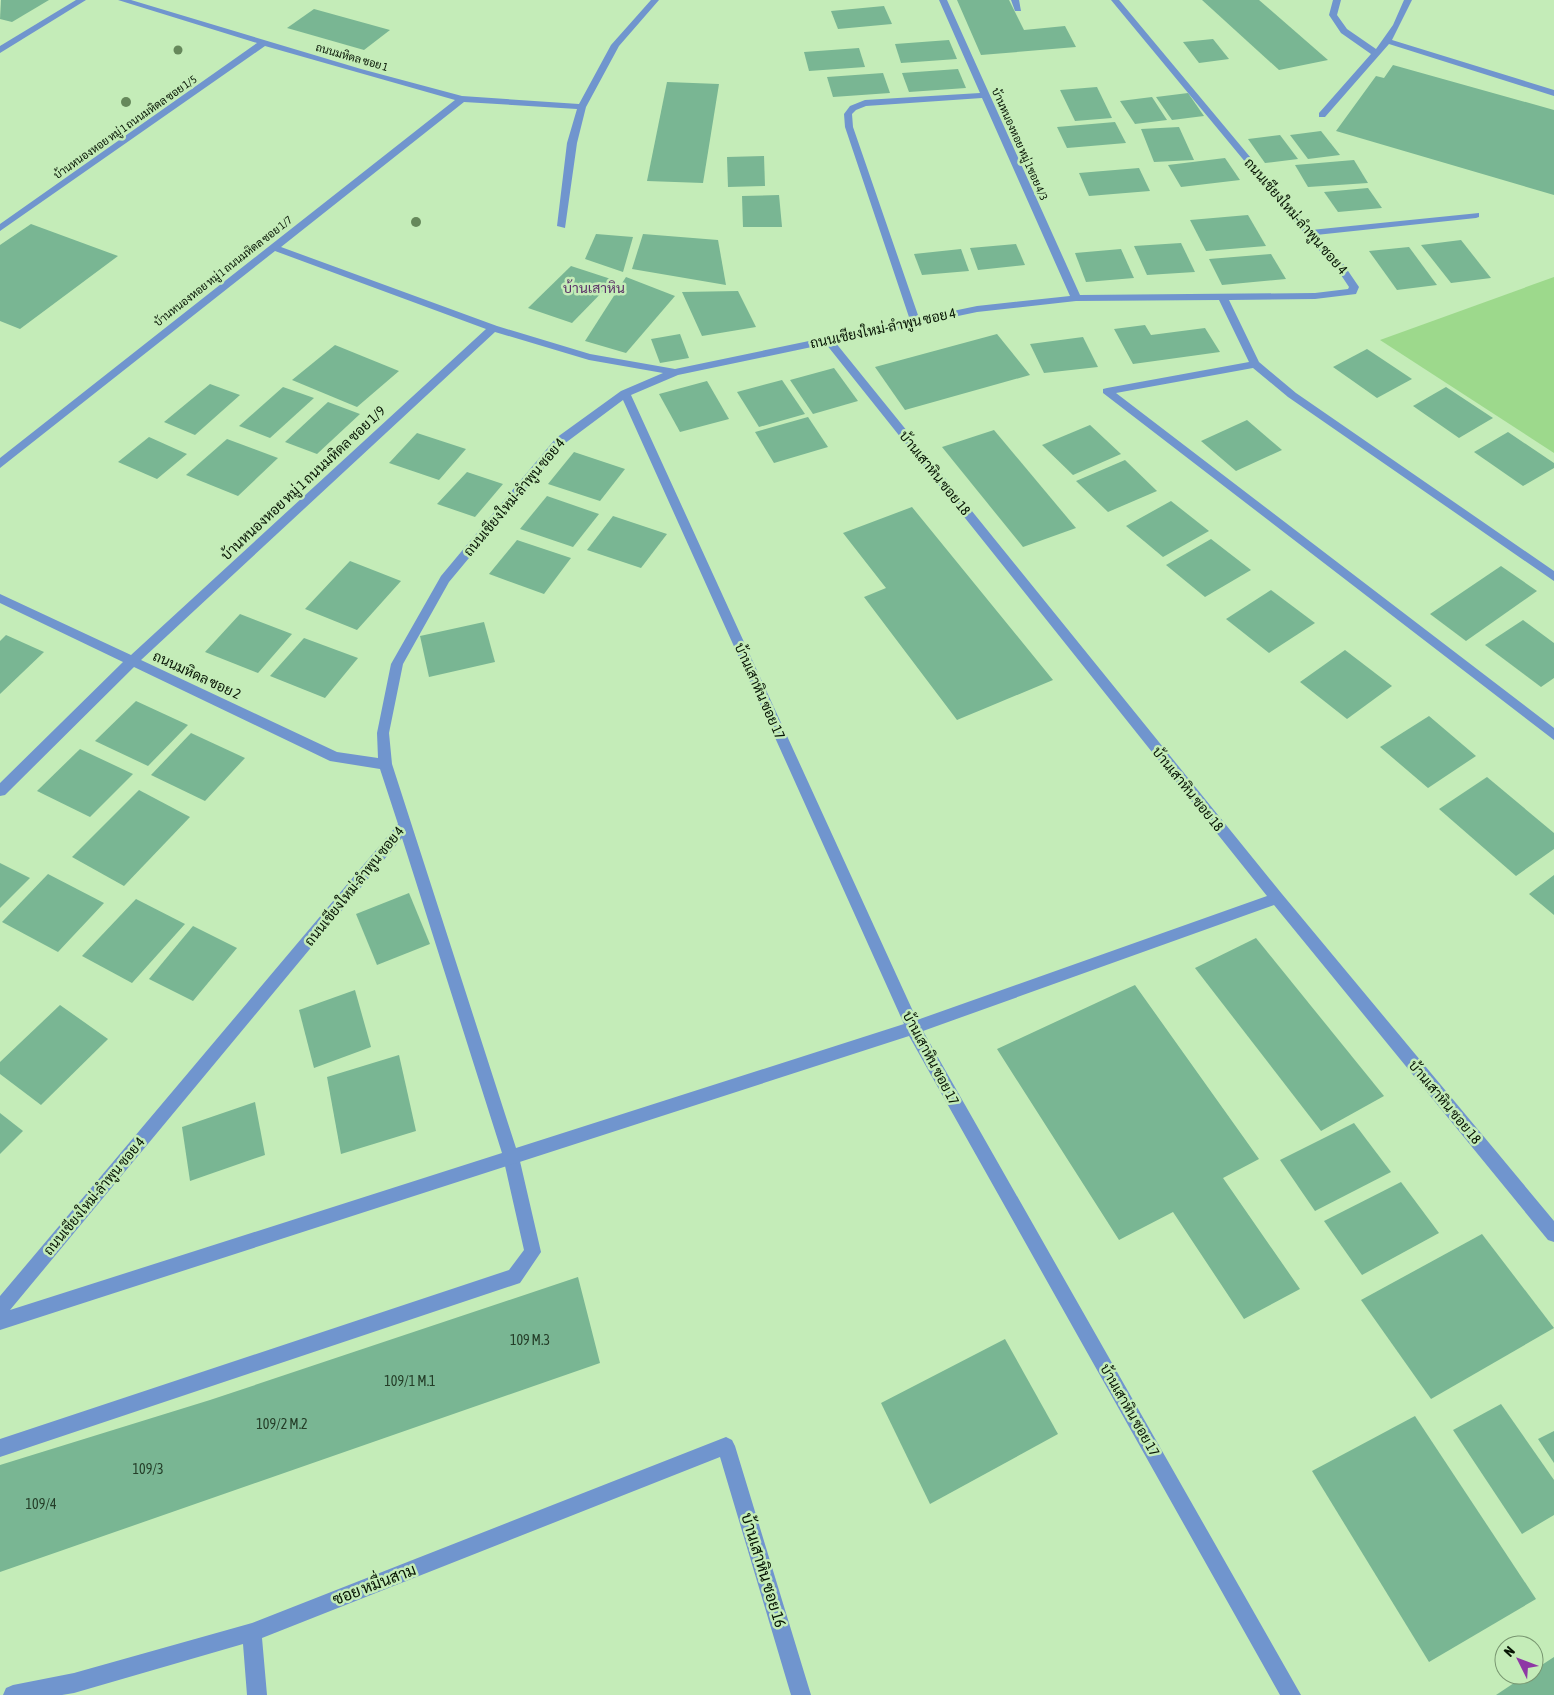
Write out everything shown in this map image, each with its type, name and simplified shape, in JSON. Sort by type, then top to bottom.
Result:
[{"type":"street","points":[[0,50],[82,0]]},
{"type":"street","name":"ถนนมหิดล ซอย 1","points":[[122,0],[263,43],[462,99],[582,107]]},
{"type":"street","points":[[562,226],[572,143],[582,107],[614,45],[656,0]]},
{"type":"street","name":"บ้านหนองหอย หมู่ 1ซอย 4/3","points":[[943,0],[1076,298]]},
{"type":"street","points":[[1015,0],[1018,9]]},
{"type":"street","name":"ถนนเชียงใหม่-ลำพูน ซอย 4","points":[[0,1309],[406,824],[385,764],[383,733],[397,664],[445,579],[560,441],[625,392],[675,372],[977,309],[1076,298],[1315,296],[1352,292],[1354,287],[1351,281],[1309,234],[1115,0]]},
{"type":"street","points":[[1337,0],[1333,15],[1344,31],[1376,53]]},
{"type":"street","points":[[1322,115],[1387,41],[1397,25],[1408,0]]},
{"type":"street","points":[[1387,41],[1554,93]]},
{"type":"street","name":"บ้านหนองหอย หมู่ 1 ถนนมหิดล ซอย 1/5","points":[[0,228],[263,43]]},
{"type":"street","points":[[915,321],[849,127],[848,114],[853,108],[865,102],[985,95]]},
{"type":"street","name":"บ้านหนองหอย หมู่ 1 ถนนมหิดล ซอย 1/7","points":[[0,464],[462,99]]},
{"type":"street","points":[[1309,234],[1476,215]]},
{"type":"street","points":[[273,247],[493,328],[589,357],[675,372]]},
{"type":"street","points":[[1223,298],[1255,364],[1292,395],[1554,577]]},
{"type":"street","name":"บ้านหนองหอย หมู่ 1 ถนนมหิดล ซอย 1/9","points":[[0,791],[132,661],[493,328]]},
{"type":"street","name":"บ้านเสาหิน ซอย 18","points":[[828,340],[1277,898],[1554,1234]]},
{"type":"street","points":[[1255,364],[1107,391],[1554,735]]},
{"type":"street","name":"บ้านเสาหิน ซอย 17","points":[[625,392],[913,1028],[1292,1695]]},
{"type":"street","name":"ถนนมหิดล ซอย 2","points":[[0,598],[335,757],[385,764]]},
{"type":"street","points":[[0,1448],[514,1277],[533,1252],[511,1157],[406,824]]},
{"type":"street","points":[[0,1322],[913,1028],[1277,898]]},
{"type":"street","name":"ซอย หมื่นสาม","points":[[13,1695],[74,1683],[252,1632],[726,1446]]},
{"type":"street","name":"บ้านเสาหิน ซอย 16","points":[[726,1446],[801,1695]]},
{"type":"street","points":[[252,1632],[256,1695]]},
{"type":"green space","points":[[1554,277],[1554,453],[1380,340]]},
{"type":"building","points":[[1,0],[49,0],[12,22],[0,19]]},
{"type":"building","points":[[957,0],[1009,0],[1024,30],[1065,26],[1076,47],[981,55]]},
{"type":"building","points":[[1202,0],[1259,0],[1328,60],[1279,70]]},
{"type":"building","points":[[884,6],[892,24],[838,29],[831,11]]},
{"type":"building","points":[[314,9],[390,30],[364,50],[287,28]]},
{"type":"building","points":[[1213,39],[1229,59],[1199,63],[1183,42]]},
{"type":"building","points":[[949,40],[957,59],[901,63],[895,44]]},
{"type":"building","points":[[859,48],[865,67],[809,71],[804,52]]},
{"type":"building","points":[[1393,65],[1554,110],[1554,195],[1336,131],[1376,76],[1384,78]]},
{"type":"building","points":[[958,69],[966,88],[909,92],[902,73]]},
{"type":"building","points":[[883,73],[890,93],[833,97],[827,77]]},
{"type":"building","points":[[667,82],[719,84],[703,183],[647,181]]},
{"type":"building","points":[[1097,87],[1112,118],[1075,121],[1060,90]]},
{"type":"building","points":[[1188,93],[1204,116],[1172,120],[1156,97]]},
{"type":"building","points":[[1152,97],[1167,120],[1135,124],[1120,101]]},
{"type":"building","points":[[1115,122],[1126,143],[1067,148],[1057,127]]},
{"type":"building","points":[[1179,127],[1194,160],[1154,162],[1141,129]]},
{"type":"building","points":[[1321,131],[1340,155],[1308,159],[1290,135]]},
{"type":"building","points":[[1280,135],[1298,159],[1265,163],[1248,139]]},
{"type":"building","points":[[764,156],[765,186],[728,187],[727,157]]},
{"type":"building","points":[[1225,158],[1240,180],[1181,187],[1168,165]]},
{"type":"building","points":[[1354,160],[1368,183],[1308,187],[1295,165]]},
{"type":"building","points":[[1139,168],[1150,191],[1089,196],[1079,173]]},
{"type":"building","points":[[1368,188],[1382,208],[1338,212],[1324,192]]},
{"type":"building","points":[[779,195],[782,227],[743,227],[742,196]]},
{"type":"building","points":[[1248,215],[1266,246],[1206,251],[1190,220]]},
{"type":"building","points":[[31,224],[118,256],[20,329],[0,321],[0,245]]},
{"type":"building","points":[[596,234],[633,237],[623,272],[585,259]]},
{"type":"building","points":[[643,234],[718,240],[726,285],[632,269]]},
{"type":"building","points":[[1461,240],[1491,278],[1451,283],[1421,245]]},
{"type":"building","points":[[1181,243],[1195,272],[1147,275],[1134,246]]},
{"type":"building","points":[[1016,244],[1025,265],[978,270],[970,248]]},
{"type":"building","points":[[1409,247],[1437,285],[1397,290],[1369,251]]},
{"type":"building","points":[[961,249],[969,271],[922,275],[914,254]]},
{"type":"building","points":[[1121,249],[1134,278],[1086,282],[1075,253]]},
{"type":"building","points":[[1271,254],[1286,279],[1222,285],[1209,259]]},
{"type":"building","points":[[571,266],[614,280],[572,323],[528,308]]},
{"type":"building","points":[[626,277],[675,296],[626,353],[585,341]]},
{"type":"building","points":[[738,291],[756,327],[702,336],[682,292]]},
{"type":"building","points":[[1145,325],[1151,335],[1205,328],[1220,352],[1133,364],[1114,329]]},
{"type":"building","points":[[680,334],[689,358],[660,363],[651,339]]},
{"type":"building","points":[[997,334],[1030,375],[905,410],[875,367]]},
{"type":"building","points":[[1083,337],[1098,367],[1044,373],[1030,344]]},
{"type":"building","points":[[335,345],[399,371],[357,407],[292,380]]},
{"type":"building","points":[[1367,349],[1412,379],[1377,398],[1333,367]]},
{"type":"building","points":[[834,368],[858,401],[813,414],[790,380]]},
{"type":"building","points":[[782,380],[805,414],[759,427],[737,392]]},
{"type":"building","points":[[707,381],[729,419],[680,432],[659,394]]},
{"type":"building","points":[[210,384],[240,395],[195,435],[164,422]]},
{"type":"building","points":[[283,387],[314,398],[270,438],[239,426]]},
{"type":"building","points":[[1446,387],[1493,418],[1459,438],[1413,406]]},
{"type":"building","points":[[328,402],[360,414],[317,454],[285,442]]},
{"type":"building","points":[[808,417],[828,447],[774,463],[755,432]]},
{"type":"building","points":[[1247,420],[1282,450],[1236,471],[1201,441]]},
{"type":"building","points":[[1090,425],[1121,454],[1073,475],[1042,445]]},
{"type":"building","points":[[994,430],[1076,528],[1023,547],[942,447]]},
{"type":"building","points":[[1508,432],[1554,463],[1554,468],[1523,486],[1474,452]]},
{"type":"building","points":[[417,433],[466,449],[439,480],[389,463]]},
{"type":"building","points":[[149,437],[187,454],[157,479],[118,462]]},
{"type":"building","points":[[227,439],[278,458],[238,496],[186,475]]},
{"type":"building","points":[[574,452],[625,469],[600,501],[548,484]]},
{"type":"building","points":[[1125,460],[1157,491],[1108,512],[1076,481]]},
{"type":"building","points":[[467,472],[503,484],[475,517],[437,504]]},
{"type":"building","points":[[547,496],[599,514],[573,547],[520,529]]},
{"type":"building","points":[[1171,501],[1209,531],[1163,557],[1126,526]]},
{"type":"building","points":[[912,507],[1053,680],[957,720],[864,597],[886,588],[843,533]]},
{"type":"building","points":[[613,516],[667,534],[641,568],[587,550]]},
{"type":"building","points":[[1211,539],[1251,570],[1205,597],[1166,565]]},
{"type":"building","points":[[517,540],[571,558],[544,594],[489,574]]},
{"type":"building","points":[[350,561],[401,581],[357,630],[305,609]]},
{"type":"building","points":[[1501,566],[1537,591],[1466,641],[1430,614]]},
{"type":"building","points":[[1271,590],[1315,623],[1269,653],[1226,619]]},
{"type":"building","points":[[240,614],[292,634],[258,673],[205,652]]},
{"type":"building","points":[[1523,620],[1554,643],[1554,678],[1541,687],[1485,645]]},
{"type":"building","points":[[484,622],[495,662],[429,677],[420,636]]},
{"type":"building","points":[[6,635],[44,652],[0,694],[0,641]]},
{"type":"building","points":[[304,638],[358,658],[325,698],[270,676]]},
{"type":"building","points":[[1345,650],[1392,686],[1347,719],[1300,682]]},
{"type":"building","points":[[136,701],[188,725],[148,766],[95,741]]},
{"type":"building","points":[[1429,716],[1476,756],[1428,788],[1380,747]]},
{"type":"building","points":[[191,733],[245,758],[205,801],[151,775]]},
{"type":"building","points":[[80,749],[133,774],[90,817],[37,791]]},
{"type":"building","points":[[1487,777],[1554,833],[1554,849],[1516,876],[1439,809]]},
{"type":"building","points":[[139,790],[190,817],[124,886],[72,857]]},
{"type":"building","points":[[0,863],[30,878],[0,908]]},
{"type":"building","points":[[48,874],[104,903],[58,952],[2,922]]},
{"type":"building","points":[[1554,875],[1554,915],[1529,894]]},
{"type":"building","points":[[409,893],[430,944],[377,965],[356,914]]},
{"type":"building","points":[[136,899],[185,924],[132,983],[82,956]]},
{"type":"building","points":[[193,926],[237,948],[193,1001],[149,979]]},
{"type":"building","points":[[1256,938],[1384,1096],[1321,1131],[1195,968]]},
{"type":"building","points":[[1135,985],[1259,1159],[1223,1178],[1300,1289],[1244,1319],[1173,1212],[1119,1240],[997,1049]]},
{"type":"building","points":[[355,990],[371,1047],[314,1068],[299,1010]]},
{"type":"building","points":[[60,1005],[108,1039],[41,1105],[0,1074],[0,1062]]},
{"type":"building","points":[[399,1055],[416,1131],[341,1154],[327,1077]]},
{"type":"building","points":[[255,1102],[265,1155],[190,1181],[182,1127]]},
{"type":"building","points":[[0,1113],[23,1131],[0,1154]]},
{"type":"building","points":[[1354,1123],[1391,1172],[1315,1211],[1280,1160]]},
{"type":"building","points":[[1401,1182],[1439,1233],[1362,1275],[1324,1221]]},
{"type":"building","points":[[1482,1234],[1554,1328],[1431,1399],[1361,1300]]},
{"type":"building","points":[[578,1277],[600,1363],[0,1572],[0,1465],[210,1400]]},
{"type":"building","points":[[1005,1339],[1058,1434],[930,1504],[881,1403]]},
{"type":"building","points":[[1501,1404],[1554,1480],[1554,1515],[1522,1534],[1453,1430]]},
{"type":"building","points":[[1415,1416],[1536,1599],[1429,1662],[1312,1471]]},
{"type":"building","points":[[1554,1431],[1554,1463],[1538,1439]]},
{"type":"building","points":[[1554,1657],[1554,1695],[1496,1695],[1511,1685],[1544,1685],[1544,1664]]},
{"type":"district","name":"บ้านเสาหิน","points":[[594,288]]}]
